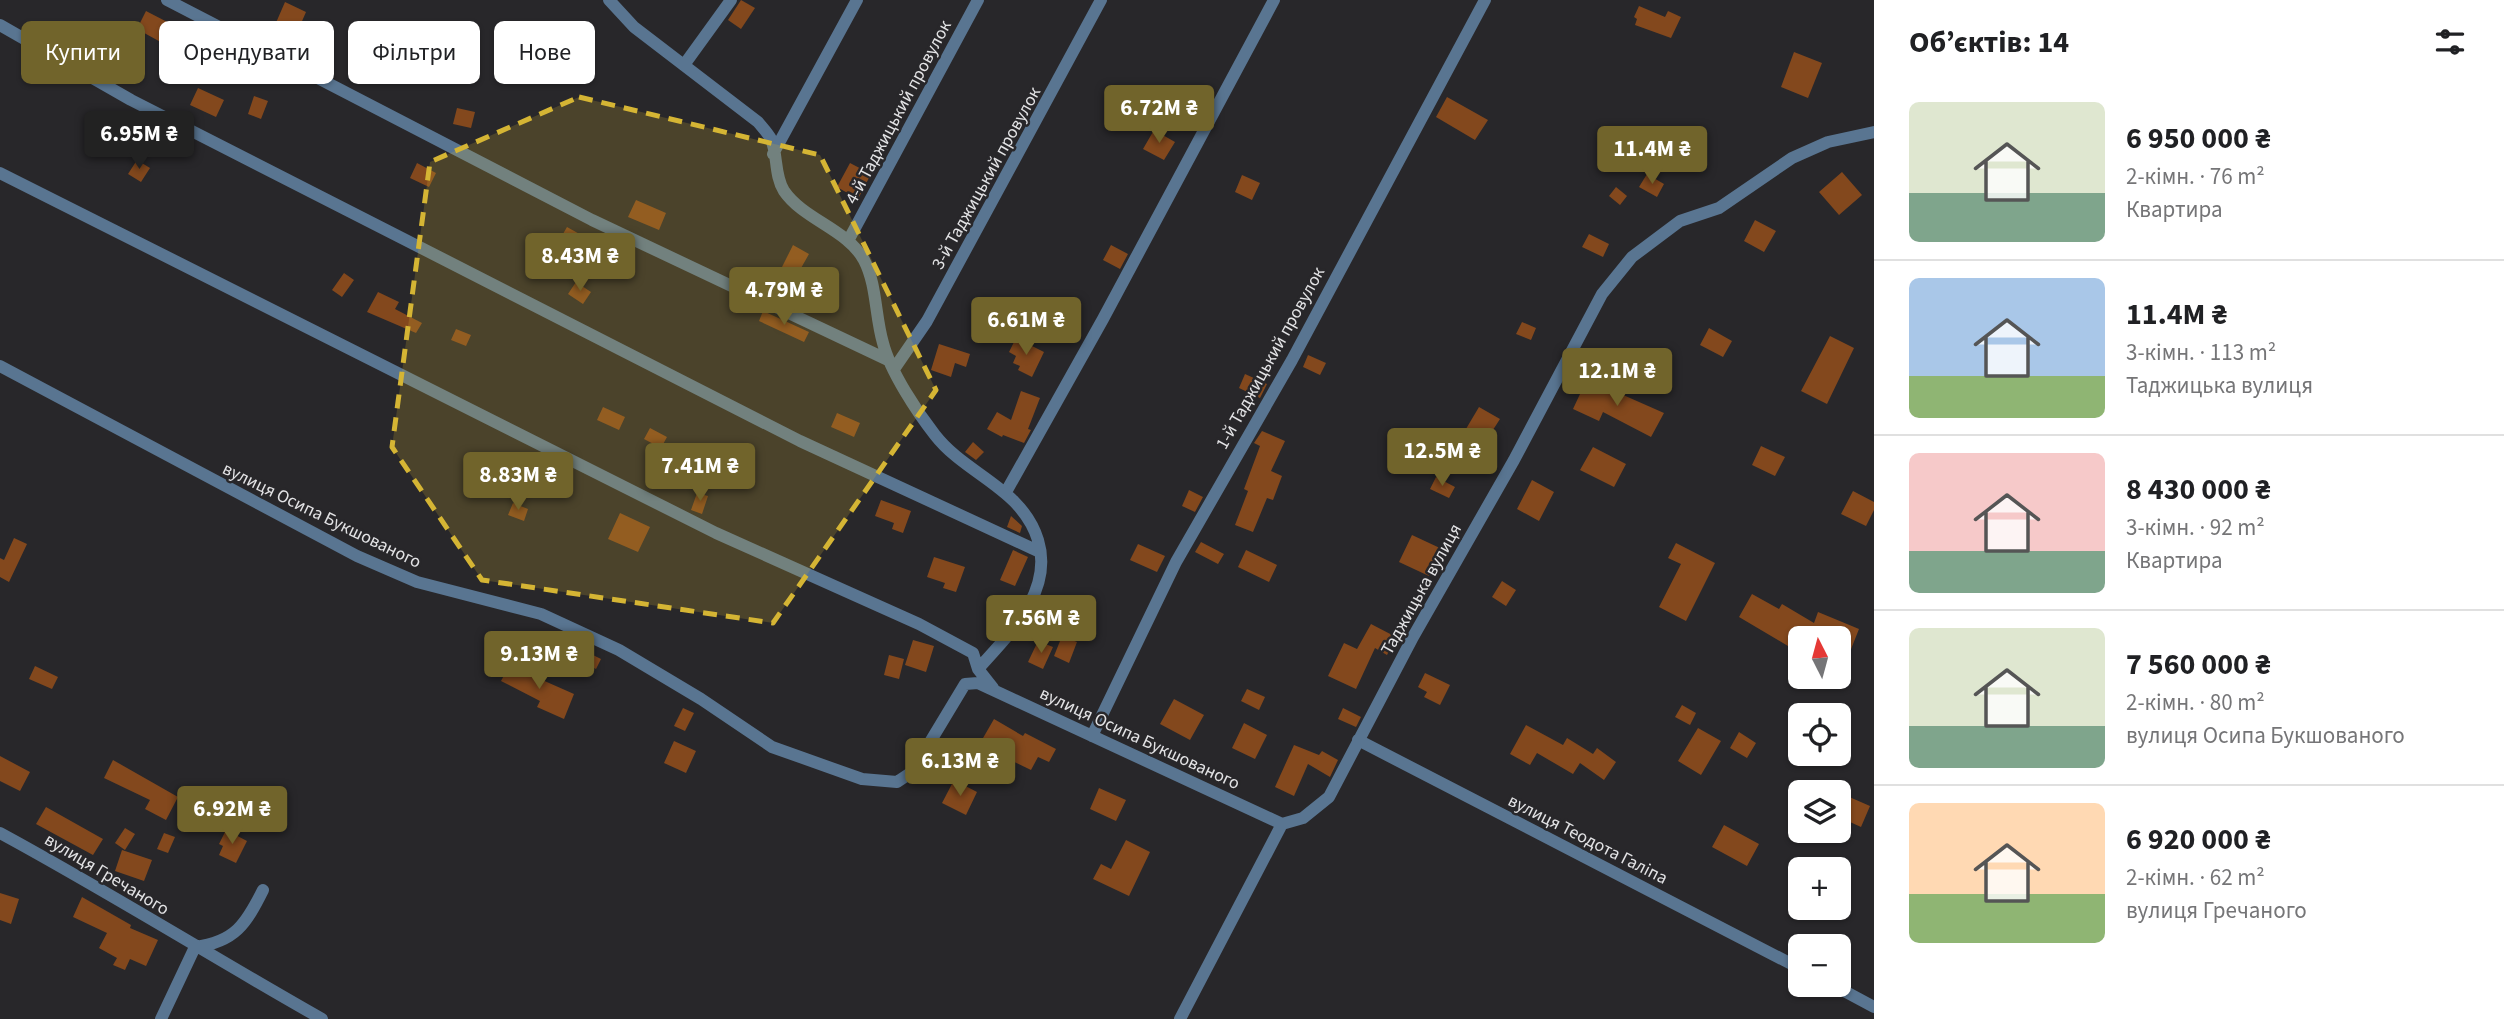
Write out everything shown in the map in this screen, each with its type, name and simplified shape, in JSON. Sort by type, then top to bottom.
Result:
[{"type":"street","points":[[167,0],[592,220],[891,365]]},
{"type":"street","points":[[609,0],[634,27],[758,122],[771,139],[784,191],[814,219],[848,241],[863,259],[891,365],[936,436],[963,461],[1006,492],[1026,516],[1040,552],[1040,581],[1022,619],[978,669]]},
{"type":"street","points":[[684,65],[731,0]]},
{"type":"street","points":[[773,154],[857,0]]},
{"type":"street","name":"4-й Таджицький провулок","points":[[848,241],[978,0]]},
{"type":"street","name":"3-й Таджицький провулок","points":[[891,365],[927,321],[1101,0]]},
{"type":"street","points":[[1006,492],[1103,320],[1274,0]]},
{"type":"street","name":"1-й Таджицький провулок","points":[[1092,736],[1176,562],[1292,360],[1485,0]]},
{"type":"street","points":[[0,26],[131,100],[800,442],[1040,552]]},
{"type":"street","name":"Таджицька вулиця","points":[[1282,824],[1303,818],[1329,797],[1413,637],[1514,460],[1602,294],[1632,257],[1680,222],[1719,208],[1792,158],[1828,142],[1874,132]]},
{"type":"street","points":[[0,173],[716,533],[919,624],[973,653],[978,669],[993,689]]},
{"type":"street","name":"вулиця Осипа Букшованого","points":[[0,366],[357,556],[417,582],[541,614],[619,650],[701,699],[772,747],[862,779],[897,782],[912,772],[965,684],[978,682],[1282,824]]},
{"type":"street","name":"вулиця Теодота Галіпа","points":[[1358,740],[1788,962]]},
{"type":"street","points":[[1180,1019],[1282,824]]},
{"type":"street","name":"вулиця Гречаного","points":[[0,833],[89,881],[195,947],[322,1019]]},
{"type":"street","points":[[161,1019],[195,947],[218,945],[231,937],[247,919],[263,890]]},
{"type":"street","points":[[1851,995],[1874,1007]]},
{"type":"highlighted area","points":[[579,97],[820,155],[936,390],[773,623],[482,580],[392,447],[430,162]]},
{"type":"building","points":[[741,0],[755,8],[741,29],[728,20]]},
{"type":"building","points":[[285,2],[306,12],[302,21],[277,21]]},
{"type":"building","points":[[1639,6],[1665,17],[1668,11],[1681,17],[1671,38],[1635,25],[1637,19],[1634,17]]},
{"type":"building","points":[[146,11],[165,21],[159,21],[159,41],[145,33],[145,21],[141,21]]},
{"type":"building","points":[[1794,52],[1822,63],[1808,98],[1781,87]]},
{"type":"building","points":[[198,88],[224,100],[216,117],[190,105]]},
{"type":"building","points":[[254,96],[268,101],[261,119],[248,114]]},
{"type":"building","points":[[1447,97],[1488,120],[1475,140],[1436,117]]},
{"type":"building","points":[[457,108],[475,112],[471,128],[453,124]]},
{"type":"building","points":[[1154,130],[1175,142],[1164,160],[1143,149]]},
{"type":"building","points":[[137,160],[150,168],[141,182],[128,174]]},
{"type":"building","points":[[417,163],[436,173],[429,187],[410,178]]},
{"type":"building","points":[[850,163],[871,174],[858,199],[837,187]]},
{"type":"building","points":[[1842,172],[1862,195],[1839,215],[1819,192]]},
{"type":"building","points":[[1647,174],[1664,184],[1657,197],[1639,187]]},
{"type":"building","points":[[1242,175],[1260,183],[1252,200],[1235,192]]},
{"type":"building","points":[[1616,187],[1627,196],[1620,205],[1609,196]]},
{"type":"building","points":[[636,200],[666,213],[659,230],[628,217]]},
{"type":"building","points":[[1755,220],[1776,231],[1764,252],[1744,241]]},
{"type":"building","points":[[567,227],[592,241],[578,265],[553,251]]},
{"type":"building","points":[[1589,234],[1609,244],[1603,257],[1582,247]]},
{"type":"building","points":[[793,245],[809,254],[796,277],[781,269]]},
{"type":"building","points":[[1111,245],[1128,254],[1120,269],[1103,260]]},
{"type":"building","points":[[622,247],[634,252],[629,263],[617,257]]},
{"type":"building","points":[[344,273],[354,280],[342,297],[332,290]]},
{"type":"building","points":[[576,282],[591,292],[583,304],[568,294]]},
{"type":"building","points":[[378,292],[399,302],[395,309],[422,323],[416,333],[367,312]]},
{"type":"building","points":[[763,311],[809,332],[804,342],[759,321]]},
{"type":"building","points":[[1522,322],[1536,328],[1531,340],[1516,334]]},
{"type":"building","points":[[1709,328],[1732,341],[1723,357],[1700,345]]},
{"type":"building","points":[[456,329],[471,335],[466,346],[451,340]]},
{"type":"building","points":[[1830,336],[1854,348],[1827,404],[1801,391]]},
{"type":"building","points":[[1016,338],[1044,352],[1032,377],[1018,370],[1020,366],[1013,363],[1016,356],[1009,352]]},
{"type":"building","points":[[939,344],[970,354],[966,367],[955,363],[951,377],[931,370]]},
{"type":"building","points":[[1308,355],[1326,363],[1320,375],[1303,367]]},
{"type":"building","points":[[1245,374],[1267,384],[1260,398],[1239,388]]},
{"type":"building","points":[[1587,379],[1664,413],[1651,437],[1603,412],[1599,421],[1573,409]]},
{"type":"building","points":[[1021,391],[1040,398],[1028,429],[1031,430],[1024,443],[1003,435],[1002,437],[987,429],[997,412],[1011,420]]},
{"type":"building","points":[[603,407],[625,417],[619,430],[597,420]]},
{"type":"building","points":[[1479,407],[1500,419],[1491,433],[1483,428],[1463,464],[1440,451],[1450,433],[1460,439]]},
{"type":"building","points":[[837,413],[860,423],[854,437],[831,427]]},
{"type":"building","points":[[650,428],[667,437],[661,448],[644,439]]},
{"type":"building","points":[[1262,431],[1285,441],[1271,471],[1282,476],[1273,500],[1267,498],[1253,532],[1235,525],[1248,491],[1244,489],[1260,446],[1254,443]]},
{"type":"building","points":[[973,442],[984,452],[976,460],[965,452]]},
{"type":"building","points":[[1761,446],[1785,457],[1775,476],[1752,465]]},
{"type":"building","points":[[1593,447],[1626,464],[1614,487],[1580,470]]},
{"type":"building","points":[[1436,477],[1455,487],[1449,498],[1430,489]]},
{"type":"building","points":[[1532,480],[1554,492],[1539,521],[1517,509]]},
{"type":"building","points":[[1189,490],[1203,497],[1195,512],[1182,506]]},
{"type":"building","points":[[1853,491],[1874,502],[1874,510],[1866,526],[1841,514]]},
{"type":"building","points":[[697,493],[708,496],[702,514],[691,510]]},
{"type":"building","points":[[881,500],[911,511],[903,533],[892,529],[894,523],[875,516]]},
{"type":"building","points":[[513,503],[528,509],[524,521],[508,515]]},
{"type":"building","points":[[620,513],[650,527],[638,552],[608,539]]},
{"type":"building","points":[[1011,516],[1022,526],[1020,533],[1007,527]]},
{"type":"building","points":[[1412,535],[1442,549],[1429,576],[1399,562]]},
{"type":"building","points":[[14,538],[27,544],[9,582],[0,577],[0,558],[4,560]]},
{"type":"building","points":[[1201,542],[1224,554],[1218,564],[1195,552]]},
{"type":"building","points":[[1676,543],[1715,563],[1686,621],[1659,607],[1681,564],[1668,558]]},
{"type":"building","points":[[1138,544],[1165,556],[1157,572],[1130,560]]},
{"type":"building","points":[[1013,550],[1028,557],[1015,586],[1000,580]]},
{"type":"building","points":[[1246,550],[1277,565],[1269,582],[1238,567]]},
{"type":"building","points":[[934,557],[965,567],[956,592],[943,588],[945,583],[927,577]]},
{"type":"building","points":[[1502,581],[1516,590],[1506,606],[1492,597]]},
{"type":"building","points":[[1752,594],[1779,609],[1782,604],[1814,623],[1818,612],[1852,626],[1788,626],[1788,646],[1739,617]]},
{"type":"building","points":[[1371,624],[1396,637],[1387,655],[1375,648],[1356,689],[1328,676],[1344,643],[1357,649]]},
{"type":"building","points":[[1852,626],[1859,629],[1852,647]]},
{"type":"building","points":[[1062,636],[1077,642],[1069,663],[1054,656]]},
{"type":"building","points":[[913,640],[934,646],[926,672],[905,665]]},
{"type":"building","points":[[1038,641],[1053,647],[1043,669],[1028,662]]},
{"type":"building","points":[[587,652],[601,659],[596,669],[582,662]]},
{"type":"building","points":[[889,655],[904,659],[899,679],[884,675]]},
{"type":"building","points":[[510,664],[533,671],[531,675],[574,694],[564,719],[537,707],[540,701],[501,681]]},
{"type":"building","points":[[35,666],[58,677],[52,689],[29,679]]},
{"type":"building","points":[[1425,673],[1450,685],[1440,705],[1424,697],[1427,692],[1418,687]]},
{"type":"building","points":[[1247,689],[1265,697],[1259,710],[1241,701]]},
{"type":"building","points":[[1174,699],[1204,715],[1190,740],[1160,724]]},
{"type":"building","points":[[1682,705],[1696,713],[1690,725],[1675,717]]},
{"type":"building","points":[[683,708],[694,713],[685,731],[674,726]]},
{"type":"building","points":[[1343,708],[1361,717],[1356,727],[1338,719]]},
{"type":"building","points":[[994,719],[1023,736],[1025,733],[1056,749],[1049,762],[1038,757],[1031,770],[979,745]]},
{"type":"building","points":[[1244,723],[1267,735],[1255,759],[1232,748]]},
{"type":"building","points":[[1526,725],[1563,745],[1567,738],[1593,754],[1597,748],[1616,762],[1604,780],[1580,763],[1573,774],[1537,753],[1530,765],[1510,754]]},
{"type":"building","points":[[1698,728],[1721,741],[1701,775],[1678,761]]},
{"type":"building","points":[[1739,732],[1756,743],[1747,758],[1730,748]]},
{"type":"building","points":[[674,741],[696,751],[686,773],[664,763]]},
{"type":"building","points":[[1294,745],[1319,755],[1322,751],[1338,760],[1330,777],[1308,764],[1294,796],[1275,787]]},
{"type":"building","points":[[0,756],[30,772],[20,791],[0,781]]},
{"type":"building","points":[[113,760],[178,797],[166,820],[145,809],[150,800],[104,778]]},
{"type":"building","points":[[954,780],[977,792],[966,815],[942,803]]},
{"type":"building","points":[[1099,788],[1126,800],[1116,821],[1090,809]]},
{"type":"building","points":[[1851,798],[1870,806],[1861,827],[1851,822]]},
{"type":"building","points":[[46,807],[103,839],[93,855],[36,824]]},
{"type":"building","points":[[1724,825],[1759,844],[1747,866],[1712,847]]},
{"type":"building","points":[[125,828],[135,834],[125,850],[115,843]]},
{"type":"building","points":[[226,830],[247,841],[236,863],[219,855],[223,846],[219,844]]},
{"type":"building","points":[[164,833],[175,837],[168,853],[157,849]]},
{"type":"building","points":[[1126,840],[1150,852],[1129,896],[1093,879],[1101,864],[1111,869]]},
{"type":"building","points":[[122,850],[152,860],[144,881],[115,871]]},
{"type":"building","points":[[0,893],[19,899],[11,924],[0,920]]},
{"type":"building","points":[[82,897],[131,925],[130,928],[158,940],[146,966],[130,959],[125,970],[113,965],[117,958],[99,948],[107,933],[73,917]]}]
